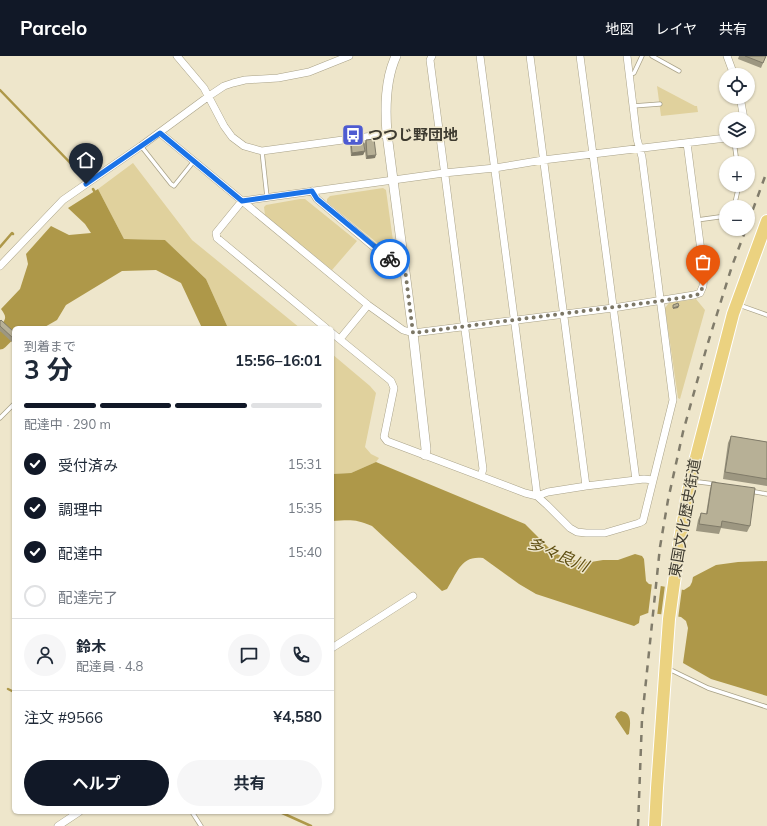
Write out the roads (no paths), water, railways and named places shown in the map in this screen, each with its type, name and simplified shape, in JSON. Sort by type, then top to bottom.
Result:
[{"type":"highway","name":"東国文化歴史街道","points":[[655,826],[656,788],[669,620],[673,585],[690,481],[736,304],[767,221]]},
{"type":"street","points":[[177,56],[204,88],[224,126],[232,137],[244,146],[262,151],[387,134]]},
{"type":"street","points":[[0,266],[62,200],[142,146],[224,86],[245,80],[278,78],[309,72],[348,56]]},
{"type":"street","points":[[396,56],[390,71],[386,95],[385,114],[413,333],[426,449],[425,455]]},
{"type":"street","points":[[432,56],[430,60],[444,173],[484,469],[481,476]]},
{"type":"street","points":[[480,56],[537,496]]},
{"type":"street","points":[[530,56],[586,486]]},
{"type":"street","points":[[580,56],[636,480]]},
{"type":"street","points":[[334,334],[392,381],[394,388],[384,437],[387,441],[525,493],[537,496],[570,528],[577,532],[586,534],[605,533],[643,521],[673,400],[642,157],[637,139],[627,56]]},
{"type":"street","points":[[727,56],[731,68]]},
{"type":"street","points":[[160,133],[368,305],[403,330],[413,333],[613,308],[661,301],[700,293],[704,282],[704,274],[687,143]]},
{"type":"street","points":[[324,326],[217,238],[216,233],[242,201],[444,173],[495,168],[543,160],[719,139]]},
{"type":"street","points":[[312,191],[317,199],[388,259],[393,261],[404,261]]},
{"type":"street","points":[[340,339],[368,305]]},
{"type":"street","points":[[537,496],[548,492],[586,486],[644,479],[653,480]]},
{"type":"street","points":[[334,647],[413,596]]},
{"type":"street","points":[[58,826],[76,814]]},
{"type":"lane","points":[[630,75],[634,72],[642,56]]},
{"type":"lane","points":[[652,56],[679,71]]},
{"type":"lane","points":[[633,106],[660,104]]},
{"type":"lane","points":[[142,146],[174,186],[194,161]]},
{"type":"lane","points":[[262,151],[267,197]]},
{"type":"lane","points":[[697,220],[719,217]]},
{"type":"lane","points":[[736,304],[767,315]]},
{"type":"lane","points":[[0,418],[12,406]]},
{"type":"lane","points":[[690,481],[723,485]]},
{"type":"lane","points":[[745,490],[767,494]]},
{"type":"lane","points":[[665,669],[673,671],[708,688],[767,707]]},
{"type":"lane","points":[[193,814],[202,826]]},
{"type":"waterway","points":[[0,90],[80,173]]},
{"type":"waterway","points":[[93,189],[96,194]]},
{"type":"waterway","points":[[0,247],[12,233],[13,234]]},
{"type":"waterway","name":"多々良川","points":[[0,342],[6,336]]},
{"type":"waterway","points":[[8,689],[12,691]]},
{"type":"waterway","points":[[284,814],[311,826]]},
{"type":"railway","points":[[755,204],[767,171]]},
{"type":"railway","points":[[638,826],[642,719],[660,547],[668,500],[683,432],[707,346],[732,266],[743,236]]},
{"type":"place","name":"つつじ野団地","points":[[353,135]]}]
